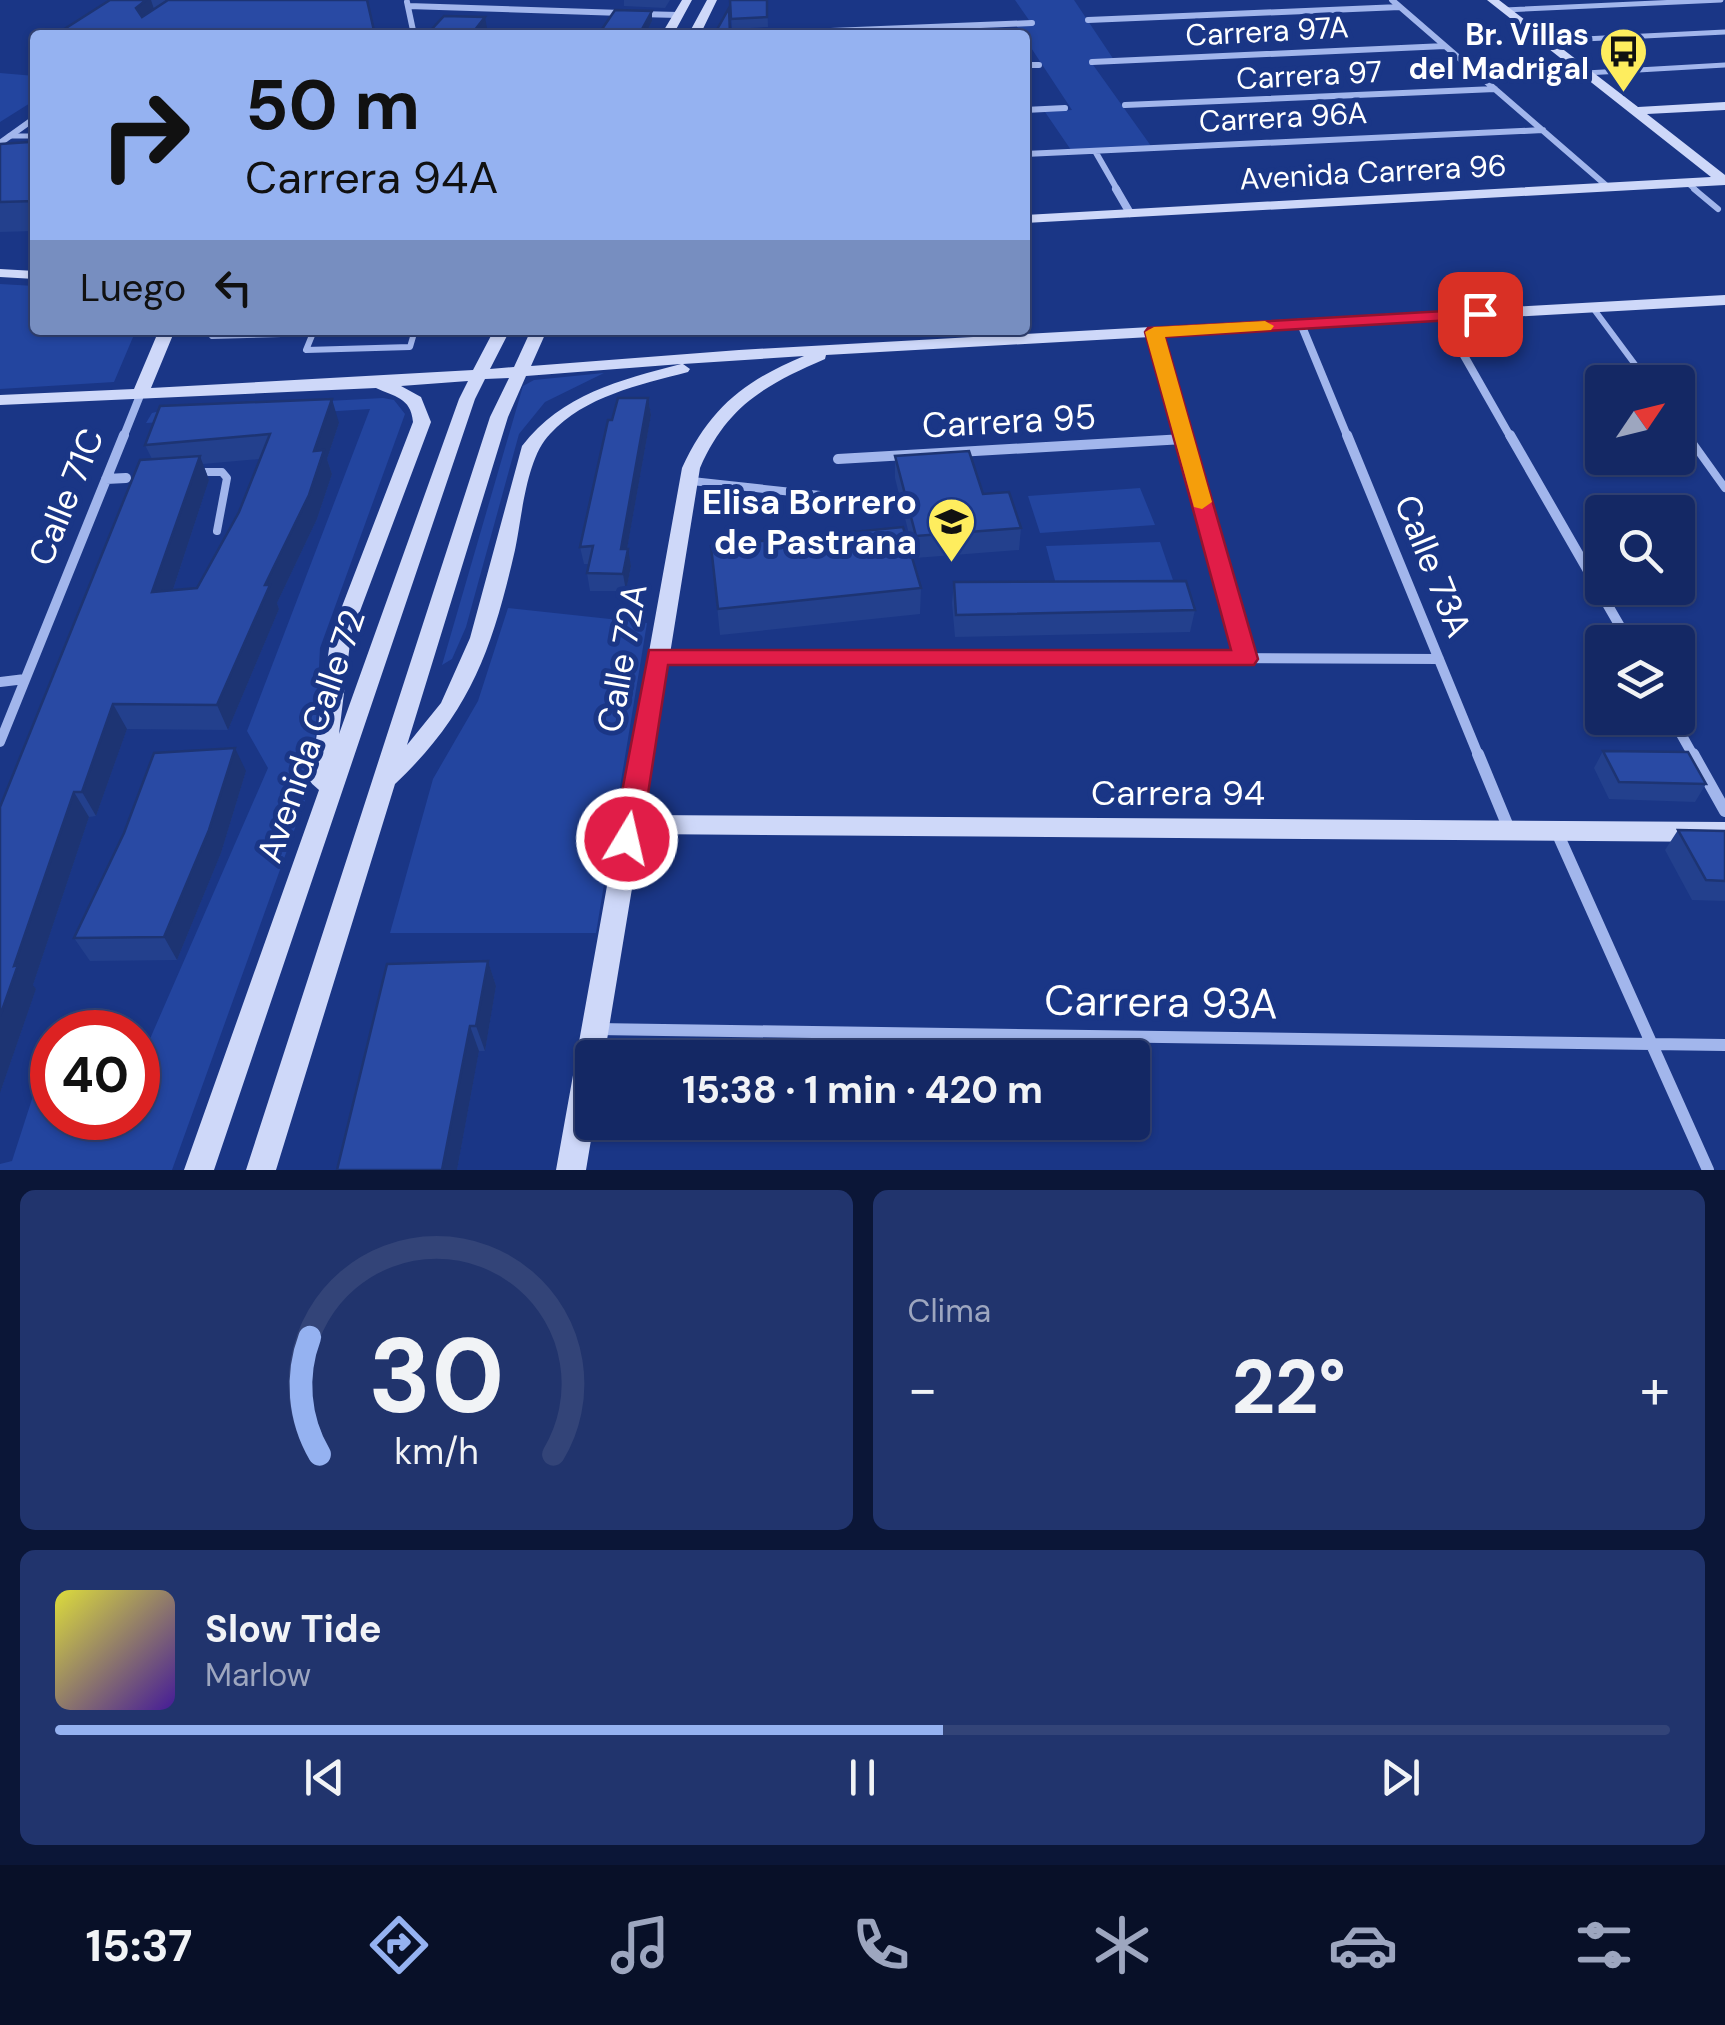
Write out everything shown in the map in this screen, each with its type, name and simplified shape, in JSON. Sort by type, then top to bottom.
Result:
[{"type":"main road","points":[[670,30],[687,0]]},
{"type":"main road","points":[[697,30],[712,0]]},
{"type":"main road","points":[[1492,0],[1724,181]]},
{"type":"main road","points":[[1634,111],[1725,106]]},
{"type":"main road","name":"Avenida Carrera 96","points":[[1030,219],[1724,181]]},
{"type":"main road","points":[[0,272],[30,275]]},
{"type":"main road","points":[[0,400],[372,384],[739,354],[1725,300]]},
{"type":"main road","name":"Calle 71C","points":[[140,393],[165,335]]},
{"type":"main road","name":"Avenida Calle 72","points":[[199,1170],[318,820],[477,375],[499,335]]},
{"type":"main road","points":[[261,1170],[492,436],[536,335]]},
{"type":"main road","name":"Calle 72A","points":[[572,1170],[688,481],[701,442],[727,406],[783,372],[835,350]]},
{"type":"main road","points":[[384,780],[430,734],[460,686],[487,616],[528,450],[539,432],[564,412],[614,387],[739,354]]},
{"type":"main road","points":[[318,820],[341,635],[352,597],[422,422],[422,412],[410,394],[372,384]]},
{"type":"main road","name":"Carrera 94","points":[[630,824],[1725,832]]},
{"type":"street","points":[[1392,0],[1608,187]]},
{"type":"street","points":[[413,30],[408,3],[678,15]]},
{"type":"street","points":[[1088,20],[1400,7]]},
{"type":"street","points":[[849,30],[1032,22]]},
{"type":"street","name":"Carrera 97A","points":[[1092,62],[1445,46]]},
{"type":"street","points":[[1030,65],[1040,64]]},
{"type":"street","name":"Carrera 97","points":[[1125,105],[1496,89]]},
{"type":"street","points":[[1030,110],[1065,108]]},
{"type":"street","points":[[0,143],[30,121]]},
{"type":"street","name":"Carrera 96A","points":[[1030,154],[1543,130]]},
{"type":"street","points":[[1096,151],[1130,213]]},
{"type":"street","points":[[1442,317],[1618,625]]},
{"type":"street","name":"Calle 73A","points":[[1301,324],[1509,830]]},
{"type":"street","points":[[1154,332],[1246,659]]},
{"type":"street","name":"Calle 71C","points":[[0,742],[140,393]]},
{"type":"street","name":"Carrera 95","points":[[838,458],[1184,438]]},
{"type":"street","points":[[106,479],[126,478]]},
{"type":"street","points":[[658,656],[1439,659]]},
{"type":"street","points":[[0,682],[26,679]]},
{"type":"street","points":[[1682,735],[1725,811]]},
{"type":"street","points":[[1560,839],[1648,1044],[1708,1170]]},
{"type":"street","name":"Carrera 93A","points":[[596,1030],[1725,1045]]},
{"type":"lane","points":[[1505,10],[1721,0]]},
{"type":"lane","points":[[1544,41],[1725,32]]},
{"type":"lane","points":[[1586,73],[1725,65]]},
{"type":"lane","points":[[9,136],[30,136]]},
{"type":"lane","points":[[1686,182],[1718,208]]},
{"type":"lane","points":[[1593,308],[1635,365]]},
{"type":"lane","points":[[212,335],[262,335]]},
{"type":"lane","points":[[313,335],[306,350],[410,346],[413,335]]},
{"type":"lane","points":[[1695,447],[1725,488]]},
{"type":"lane","points":[[196,472],[222,472],[228,478],[217,531]]},
{"type":"lane","points":[[126,478],[143,476]]},
{"type":"lane","points":[[688,481],[820,495]]},
{"type":"shaded area","points":[[1015,0],[1074,0],[1114,60],[1091,62],[1151,146],[1071,150],[1045,112],[1072,110],[1030,46],[1030,30],[1019,30],[1016,25],[1031,23]]},
{"type":"shaded area","points":[[0,73],[30,76],[30,103],[0,122]]},
{"type":"shaded area","points":[[0,284],[30,286],[30,335],[134,335],[114,382],[0,389]]},
{"type":"shaded area","points":[[604,373],[545,402],[519,434],[466,627],[452,659],[442,665],[523,386],[534,380]]},
{"type":"shaded area","points":[[383,398],[394,400],[405,414],[320,648],[313,778],[172,1170],[0,1170],[0,1164],[12,1161],[30,1105],[30,1140],[160,1140],[160,1016],[268,768],[247,731],[370,409],[146,423],[152,413]]},
{"type":"shaded area","points":[[1140,488],[1155,525],[1040,533],[1028,496]]},
{"type":"shaded area","points":[[1160,542],[1174,583],[1057,588],[1046,546]]},
{"type":"shaded area","points":[[508,608],[647,623],[596,933],[390,933],[433,779],[478,701]]},
{"type":"building","points":[[110,0],[146,0],[136,8],[142,17],[168,0],[367,0],[374,30],[63,30]]},
{"type":"building","points":[[730,0],[767,0],[767,17],[731,19]]},
{"type":"building","points":[[729,8],[730,30],[717,30]]},
{"type":"building","points":[[615,10],[652,11],[642,30],[601,30]]},
{"type":"building","points":[[444,16],[485,17],[475,30],[431,30]]},
{"type":"building","points":[[29,142],[30,201],[0,202],[0,144]]},
{"type":"building","points":[[618,398],[648,398],[621,549],[628,549],[623,574],[587,573],[593,546],[580,547],[608,420],[612,420]]},
{"type":"building","points":[[332,399],[314,451],[324,450],[309,495],[265,585],[270,585],[217,705],[113,704],[82,792],[74,792],[0,1016],[0,807],[140,460],[200,456],[152,592],[197,588],[239,512],[270,434],[145,445],[160,406]]},
{"type":"building","points":[[969,451],[983,494],[1009,492],[1021,528],[916,536],[895,456]]},
{"type":"building","points":[[903,527],[921,588],[718,609],[711,546]]},
{"type":"building","points":[[1186,581],[1195,610],[956,615],[954,582]]},
{"type":"building","points":[[235,748],[209,830],[164,937],[74,938],[124,833],[154,753]]},
{"type":"building","points":[[1603,751],[1688,752],[1706,784],[1619,782]]},
{"type":"building","points":[[1678,830],[1725,831],[1725,881],[1706,880]]},
{"type":"building","points":[[488,961],[476,1026],[470,1026],[442,1170],[337,1170],[387,964]]},
{"type":"slow traffic","points":[[1202,502],[1154,332],[1265,326]]},
{"type":"place","name":"Br. Villas del Madrigal","points":[[1624,94]]},
{"type":"place","name":"Elisa Borrero de Pastrana","points":[[952,564]]},
{"type":"route","points":[[627,839],[658,656],[1246,659],[1154,332],[1480,314]]}]
